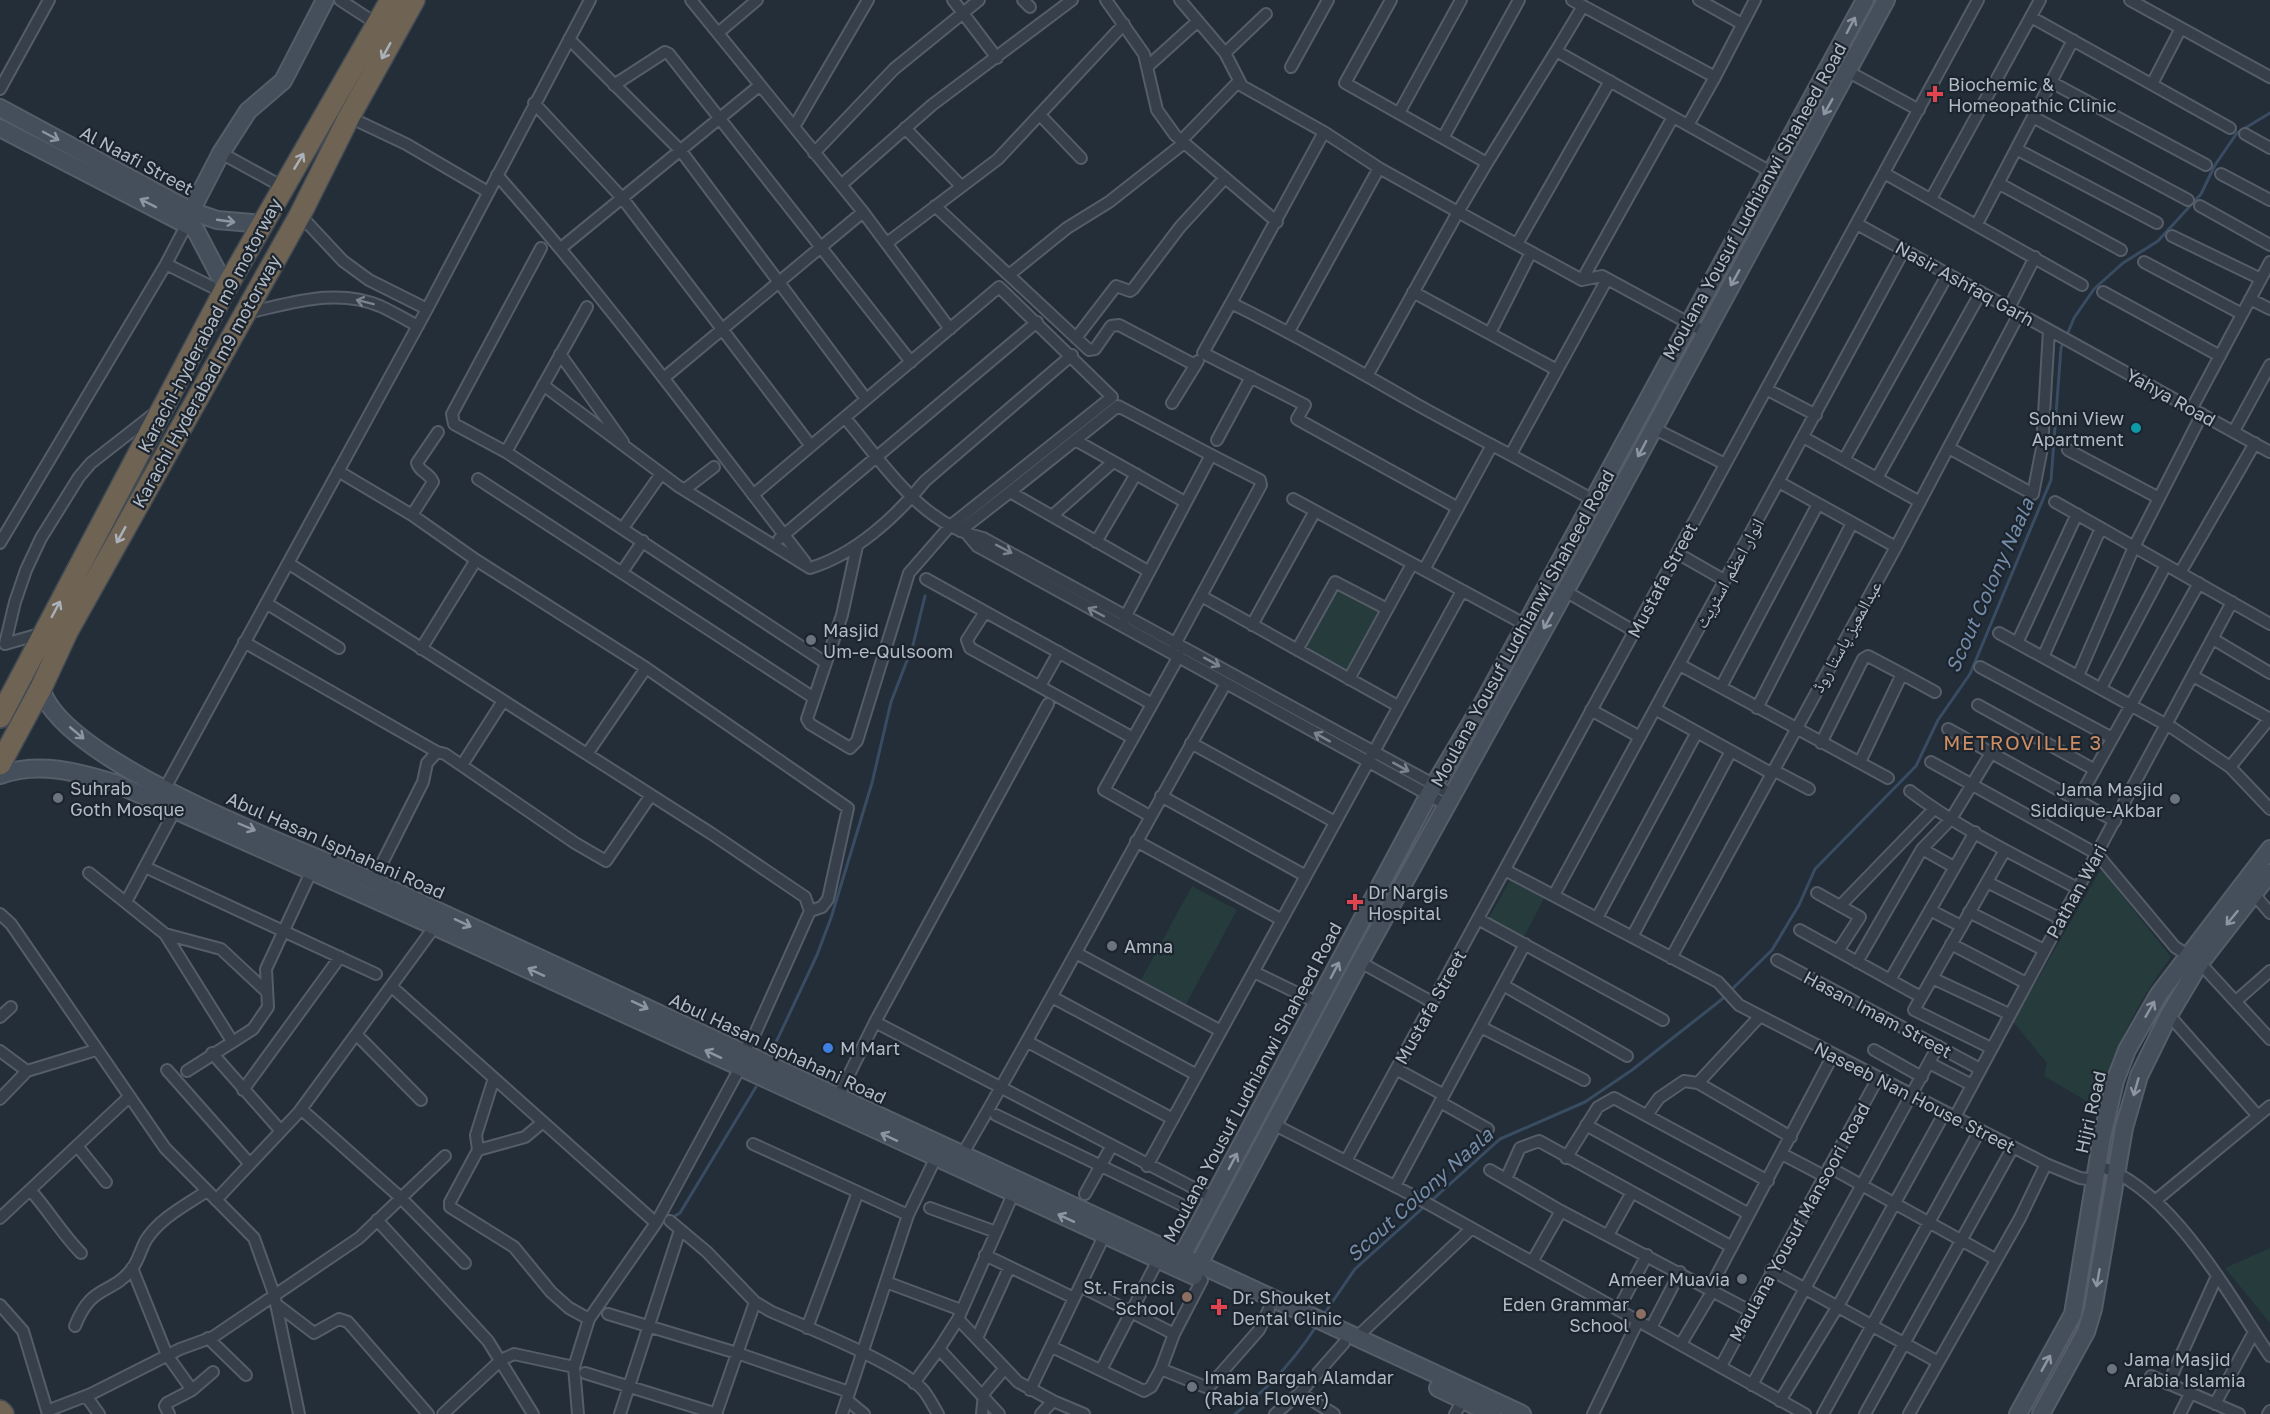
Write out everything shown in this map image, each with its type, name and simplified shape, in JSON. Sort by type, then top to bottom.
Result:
[{"type":"highway","name":"Karachi-hyderabad m9 motorway","points":[[0,717],[225,291],[391,0]]},
{"type":"highway","name":"Karachi Hyderabad m9 motorway","points":[[0,764],[73,622],[300,215],[349,117],[414,0]]},
{"type":"highway","points":[[0,692],[44,632]]},
{"type":"main road","points":[[190,218],[221,153],[248,111],[283,81],[325,0]]},
{"type":"main road","name":"Moulana Yousuf Ludhianwi Shaheed Road","points":[[1178,1262],[1431,790],[1526,625],[1863,0]]},
{"type":"main road","name":"Moulana Yousuf Ludhianwi Shaheed Road","points":[[1198,1274],[1360,962],[1565,591],[1886,0]]},
{"type":"main road","name":"Al Naafi Street","points":[[0,108],[190,218],[225,291]]},
{"type":"main road","name":"Al Naafi Street","points":[[0,128],[190,218],[263,224]]},
{"type":"main road","name":"Abul Hasan Isphahani Road","points":[[41,688],[47,704],[56,715],[102,753],[164,790],[373,881],[439,920]]},
{"type":"main road","points":[[91,776],[102,753]]},
{"type":"main road","name":"Abul Hasan Isphahani Road","points":[[0,775],[30,767],[91,776],[312,870],[439,920],[938,1152],[962,1155],[1198,1274],[1522,1414]]},
{"type":"main road","name":"Hijri Road","points":[[2041,1414],[2086,1332],[2093,1309],[2124,1128],[2139,1076],[2194,958],[2270,849]]},
{"type":"main road","name":"Hijri Road","points":[[2018,1414],[2073,1314],[2102,1137],[2115,1081],[2127,1050],[2158,994],[2194,958],[2270,873]]},
{"type":"main road","name":"Abul Hasan Isphahani Road","points":[[741,1059],[838,1097],[1013,1194],[1158,1260],[1178,1262]]},
{"type":"main road","name":"Abul Hasan Isphahani Road","points":[[1350,1339],[1459,1407],[1492,1414]]},
{"type":"street","points":[[0,89],[48,0]]},
{"type":"street","points":[[340,0],[377,24]]},
{"type":"street","points":[[164,790],[418,326],[590,0]]},
{"type":"street","points":[[691,0],[863,212],[950,328]]},
{"type":"street","points":[[718,33],[757,0]]},
{"type":"street","points":[[794,127],[868,0]]},
{"type":"street","points":[[953,0],[997,58]]},
{"type":"street","points":[[814,153],[894,69],[979,0]]},
{"type":"street","points":[[841,185],[932,105],[1072,0]]},
{"type":"street","points":[[1106,0],[1144,54],[1157,110],[1183,142],[1277,222]]},
{"type":"street","points":[[1180,0],[1225,53],[1239,81],[1250,92],[1323,132],[1379,168],[1582,280],[1602,276],[1705,332]]},
{"type":"street","points":[[1291,67],[1328,0]]},
{"type":"street","points":[[1391,0],[1345,82],[1487,163]]},
{"type":"street","points":[[1399,113],[1461,0]]},
{"type":"street","points":[[1443,138],[1519,0]]},
{"type":"street","points":[[1572,0],[1715,77]]},
{"type":"street","points":[[1699,0],[1742,24]]},
{"type":"street","points":[[1688,125],[1755,0]]},
{"type":"street","name":"Mustafa Street","points":[[1346,1161],[1978,0]]},
{"type":"street","points":[[1932,199],[2040,0]]},
{"type":"street","points":[[2130,0],[2144,3],[2181,27],[2270,77]]},
{"type":"street","points":[[1367,376],[1458,212],[1583,6]]},
{"type":"street","points":[[1225,53],[1266,14]]},
{"type":"street","points":[[2031,17],[2230,128]]},
{"type":"street","points":[[1147,67],[1198,21]]},
{"type":"street","points":[[887,243],[998,159],[1124,24]]},
{"type":"street","points":[[2152,84],[2181,27]]},
{"type":"street","points":[[569,39],[681,151],[866,399]]},
{"type":"street","points":[[1977,224],[2073,40]]},
{"type":"street","points":[[1556,51],[1771,172]]},
{"type":"street","points":[[614,85],[656,56],[667,53],[911,362]]},
{"type":"street","points":[[1847,71],[1919,110]]},
{"type":"street","points":[[1009,275],[1067,228],[1109,202],[1183,142],[1239,81]]},
{"type":"street","points":[[1517,244],[1610,81]]},
{"type":"street","points":[[2051,82],[2206,165]]},
{"type":"street","points":[[561,248],[759,86]]},
{"type":"street","points":[[534,103],[623,199],[811,446]]},
{"type":"street","points":[[1040,115],[1081,158]]},
{"type":"street","points":[[349,117],[406,144],[488,192]]},
{"type":"street","points":[[1582,280],[1673,117]]},
{"type":"street","points":[[2032,117],[2188,200]]},
{"type":"street","points":[[905,128],[961,186]]},
{"type":"street","points":[[1172,403],[1277,222],[1323,132]]},
{"type":"street","points":[[2245,134],[2270,148]]},
{"type":"street","points":[[2016,149],[2157,223]]},
{"type":"street","points":[[221,153],[283,187]]},
{"type":"street","points":[[1289,331],[1379,168]]},
{"type":"street","points":[[1884,173],[2082,285]]},
{"type":"street","points":[[2221,174],[2270,200]]},
{"type":"street","points":[[497,175],[561,248],[665,377],[810,568]]},
{"type":"street","points":[[1076,338],[1116,286],[1130,291],[1133,289],[1180,227],[1225,178]]},
{"type":"street","points":[[1998,183],[2121,250]]},
{"type":"street","points":[[2200,206],[2270,244]]},
{"type":"street","points":[[934,207],[1076,338],[1092,350],[1111,326],[1119,325],[1195,365]]},
{"type":"street","points":[[665,377],[863,212]]},
{"type":"street","points":[[300,215],[343,261],[369,280],[427,309]]},
{"type":"street","points":[[0,543],[166,264],[190,218]]},
{"type":"street","name":"Nasir Ashfaq Garh","points":[[1857,224],[2073,342]]},
{"type":"street","points":[[2172,236],[2261,279]]},
{"type":"street","points":[[541,248],[452,414],[454,423],[506,452],[826,663]]},
{"type":"street","name":"انوار اعظم اسٹریٹ","points":[[1554,895],[1904,250]]},
{"type":"street","points":[[1490,333],[1531,252]]},
{"type":"street","points":[[2009,308],[2035,257]]},
{"type":"street","points":[[2144,262],[2242,314]]},
{"type":"street","points":[[2192,408],[2270,262]]},
{"type":"street","points":[[166,264],[225,291]]},
{"type":"street","points":[[1844,460],[1948,274]]},
{"type":"street","points":[[1511,454],[1607,279]]},
{"type":"street","points":[[753,495],[999,287],[1072,355],[1112,397],[909,573],[854,746],[850,748],[808,722],[842,615],[857,546]]},
{"type":"street","points":[[1413,292],[1557,370]]},
{"type":"street","points":[[1877,478],[1981,292]]},
{"type":"street","points":[[2103,292],[2220,356]]},
{"type":"street","points":[[244,313],[325,296],[350,298],[378,305],[418,326]]},
{"type":"street","points":[[2250,299],[2270,309]]},
{"type":"street","points":[[1231,303],[1289,331],[1593,500]]},
{"type":"street","points":[[506,452],[587,307]]},
{"type":"street","name":"عبدالمعیز پاستا روڈ","points":[[1671,957],[1896,547],[2019,314]]},
{"type":"street","points":[[773,545],[1037,322]]},
{"type":"street","points":[[1948,448],[2033,494],[2042,448],[2049,330]]},
{"type":"street","name":"Yahya Road","points":[[2073,342],[2270,452]]},
{"type":"street","points":[[1203,353],[1305,405],[1297,419],[1458,508]]},
{"type":"street","points":[[560,354],[630,452]]},
{"type":"street","points":[[810,568],[857,546],[912,498],[925,481],[1072,355]]},
{"type":"street","points":[[2234,431],[2270,365]]},
{"type":"street","points":[[1216,440],[1251,377]]},
{"type":"street","points":[[543,385],[684,490],[810,568]]},
{"type":"street","points":[[1766,389],[1816,415]]},
{"type":"street","points":[[2,645],[26,570],[41,538],[79,477],[91,463],[118,440],[167,404]]},
{"type":"street","points":[[959,531],[1118,406],[1261,482],[1175,650],[1152,704],[1104,790],[1150,816]]},
{"type":"street","points":[[2078,676],[2134,546],[2202,414]]},
{"type":"street","points":[[844,418],[912,498],[959,531],[983,538],[1175,650],[1372,751],[1431,790]]},
{"type":"street","points":[[1653,428],[1725,465]]},
{"type":"street","points":[[412,515],[433,482],[431,477],[419,469],[417,463],[438,432]]},
{"type":"street","points":[[1803,437],[1920,502]]},
{"type":"street","points":[[1075,440],[1185,502]]},
{"type":"street","points":[[2180,573],[2255,443]]},
{"type":"street","points":[[1424,570],[1492,445]]},
{"type":"street","points":[[2068,450],[2159,498]]},
{"type":"street","points":[[1123,620],[1211,455]]},
{"type":"street","points":[[1052,516],[1113,462]]},
{"type":"street","points":[[684,490],[714,467]]},
{"type":"street","points":[[338,471],[412,515],[476,560],[646,668],[848,808],[828,899],[822,907],[810,911]]},
{"type":"street","points":[[623,528],[661,474]]},
{"type":"street","points":[[1096,542],[1136,474]]},
{"type":"street","points":[[478,478],[814,698]]},
{"type":"street","points":[[1779,482],[1896,547]]},
{"type":"street","points":[[1010,492],[1148,572]]},
{"type":"street","points":[[1293,499],[1526,625]]},
{"type":"street","points":[[2055,502],[2270,624]]},
{"type":"street","points":[[1720,687],[1818,504]]},
{"type":"street","points":[[1252,625],[1316,511]]},
{"type":"street","points":[[2017,643],[2077,514]]},
{"type":"street","points":[[1757,708],[1852,523]]},
{"type":"street","points":[[2043,657],[2101,528]]},
{"type":"street","points":[[622,572],[643,541]]},
{"type":"street","points":[[1677,553],[1724,580]]},
{"type":"street","points":[[421,649],[476,560]]},
{"type":"street","points":[[288,563],[651,795],[805,897],[810,911],[753,1038],[656,1222],[589,1319],[574,1367],[578,1414]]},
{"type":"street","points":[[1348,679],[1412,564]]},
{"type":"street","points":[[2101,688],[2166,565]]},
{"type":"street","points":[[926,579],[1152,704]]},
{"type":"street","points":[[1297,650],[1335,582],[1387,609]]},
{"type":"street","points":[[2078,800],[2199,583]]},
{"type":"street","points":[[1147,1166],[1282,921],[1372,751],[1462,591]]},
{"type":"street","points":[[1565,591],[1634,631]]},
{"type":"street","points":[[1203,597],[1398,706]]},
{"type":"street","name":"Pathan Wari","points":[[1955,1117],[2232,602]]},
{"type":"street","points":[[266,603],[339,648]]},
{"type":"street","points":[[985,612],[967,640],[970,648],[1133,738]]},
{"type":"street","points":[[2,645],[44,632]]},
{"type":"street","points":[[1999,633],[2167,724],[2230,767],[2270,809]]},
{"type":"street","points":[[2213,639],[2270,674]]},
{"type":"street","points":[[244,642],[462,765],[575,843],[606,861],[651,795]]},
{"type":"street","points":[[1175,650],[1226,683],[1367,762],[1450,800]]},
{"type":"street","points":[[1040,686],[1059,652]]},
{"type":"street","points":[[1821,743],[1864,658],[1868,656],[1935,692]]},
{"type":"street","points":[[1680,665],[1888,778]]},
{"type":"street","points":[[1980,667],[2112,738]]},
{"type":"street","points":[[587,754],[646,668]]},
{"type":"street","points":[[1860,762],[1902,674]]},
{"type":"street","points":[[2193,676],[2270,719],[2230,767]]},
{"type":"street","points":[[962,1155],[1028,1042],[1136,841],[1226,683]]},
{"type":"street","points":[[462,765],[503,701]]},
{"type":"street","points":[[838,1097],[875,1022],[1048,704]]},
{"type":"street","points":[[1978,705],[2095,770]]},
{"type":"street","points":[[1655,709],[1731,751],[1809,789]]},
{"type":"street","points":[[1591,710],[1640,737]]},
{"type":"street","points":[[1948,729],[2115,821]]},
{"type":"street","points":[[1597,918],[1697,732]]},
{"type":"street","points":[[1191,743],[1335,822]]},
{"type":"street","points":[[1632,937],[1731,751]]},
{"type":"street","points":[[373,881],[423,782],[427,762],[437,752]]},
{"type":"street","points":[[1857,962],[1923,849],[1951,819],[1991,753]]},
{"type":"street","points":[[1931,762],[2097,854],[2175,946],[2194,958],[2270,1039]]},
{"type":"street","points":[[1910,792],[1934,809],[2005,850],[2078,888]]},
{"type":"street","points":[[1161,796],[1306,876]]},
{"type":"street","points":[[1840,906],[1934,809]]},
{"type":"street","points":[[126,902],[175,810]]},
{"type":"street","points":[[1890,980],[1975,832]]},
{"type":"street","points":[[1136,841],[1282,921]]},
{"type":"street","points":[[1923,849],[1954,867]]},
{"type":"street","points":[[1991,1048],[1914,1010],[2005,850]]},
{"type":"street","points":[[145,867],[376,974]]},
{"type":"street","points":[[187,1071],[253,1029],[268,1007],[266,969],[312,870]]},
{"type":"street","name":"Naseeb Nan House Street","points":[[1505,870],[1718,982],[1739,1005],[2046,1164],[2080,1178],[2096,1173],[2116,1171]]},
{"type":"street","points":[[89,873],[165,934],[232,1041]]},
{"type":"street","points":[[1987,882],[2061,919]]},
{"type":"street","points":[[1817,893],[1860,917],[1838,951]]},
{"type":"street","points":[[2253,893],[2270,913]]},
{"type":"street","points":[[1930,910],[1961,926]]},
{"type":"street","points":[[1969,912],[2044,950]]},
{"type":"street","points":[[0,914],[10,924],[165,1148],[254,1238],[275,1299],[299,1414]]},
{"type":"street","points":[[1478,919],[1663,1020]]},
{"type":"street","points":[[216,1200],[301,1109],[439,920]]},
{"type":"street","points":[[1800,930],[1921,997]]},
{"type":"street","points":[[165,934],[221,949],[267,992]]},
{"type":"street","points":[[1395,1186],[1525,944]]},
{"type":"street","points":[[1951,944],[2026,983]]},
{"type":"street","points":[[1076,953],[1221,1031]]},
{"type":"street","points":[[243,1090],[340,957]]},
{"type":"street","name":"Hasan Imam Street","points":[[1777,960],[1980,1069]]},
{"type":"street","points":[[1360,962],[1431,1002]]},
{"type":"street","points":[[2236,1001],[2270,971]]},
{"type":"street","points":[[1254,972],[1318,1003]]},
{"type":"street","points":[[1932,978],[2009,1014]]},
{"type":"street","points":[[1503,985],[1627,1056]]},
{"type":"street","points":[[392,987],[656,1222]]},
{"type":"street","points":[[1052,997],[1197,1075]]},
{"type":"street","points":[[0,1017],[11,1007]]},
{"type":"street","points":[[2169,1015],[2258,1116]]},
{"type":"street","points":[[1698,1083],[1760,1016]]},
{"type":"street","points":[[875,1022],[1147,1166],[1213,1198]]},
{"type":"street","points":[[1480,1027],[1584,1080]]},
{"type":"street","points":[[356,1034],[421,1100]]},
{"type":"street","points":[[1028,1042],[1173,1119]]},
{"type":"street","points":[[1752,1385],[1807,1289],[1938,1046]]},
{"type":"street","points":[[0,1099],[27,1071],[96,1050]]},
{"type":"street","points":[[1874,1050],[1922,1077]]},
{"type":"street","points":[[0,1051],[27,1071]]},
{"type":"street","points":[[212,1053],[281,1131]]},
{"type":"street","points":[[1680,1344],[1833,1055]]},
{"type":"street","points":[[1929,1063],[1972,1085]]},
{"type":"street","points":[[1396,1069],[1488,1129]]},
{"type":"street","points":[[167,1070],[249,1164]]},
{"type":"street","points":[[494,1078],[476,1135],[478,1150],[450,1202],[450,1207],[514,1247],[551,1292],[569,1308],[589,1319]]},
{"type":"street","name":"Maulana Yousuf Mansoori Road","points":[[1721,1366],[1771,1270],[1878,1078]]},
{"type":"street","points":[[1647,1115],[1659,1098],[1684,1081],[1698,1083],[1791,1137]]},
{"type":"street","points":[[0,1218],[129,1097]]},
{"type":"street","points":[[1566,1158],[1598,1107],[1614,1098],[1768,1181]]},
{"type":"street","points":[[2156,1200],[2270,1106]]},
{"type":"street","points":[[301,1109],[401,1198],[465,1263]]},
{"type":"street","points":[[1780,1401],[1838,1306],[1945,1112]]},
{"type":"street","points":[[996,1115],[1186,1207]]},
{"type":"street","points":[[478,1150],[525,1137],[543,1122]]},
{"type":"street","points":[[1275,1125],[1414,1196],[1804,1414]]},
{"type":"street","points":[[1586,1125],[1749,1214]]},
{"type":"street","points":[[1823,1414],[1980,1130]]},
{"type":"street","points":[[1506,1179],[1520,1148],[1539,1141],[1631,1194],[1732,1247]]},
{"type":"street","points":[[753,1144],[908,1215]]},
{"type":"street","points":[[78,1147],[106,1182]]},
{"type":"street","points":[[1085,1194],[1111,1147]]},
{"type":"street","points":[[1865,1414],[2013,1147]]},
{"type":"street","points":[[842,1414],[908,1215],[938,1152]]},
{"type":"street","points":[[1782,1154],[1863,1186],[1995,1259]]},
{"type":"street","points":[[0,1305],[23,1331],[47,1412],[208,1338],[275,1299],[359,1238],[445,1156]]},
{"type":"street","points":[[1909,1414],[2020,1218],[2046,1164]]},
{"type":"street","points":[[1490,1170],[1561,1211],[1750,1311]]},
{"type":"street","points":[[2116,1171],[2156,1200],[2217,1276],[2270,1356]]},
{"type":"street","points":[[31,1191],[47,1209],[60,1231],[81,1253]]},
{"type":"street","points":[[75,1326],[82,1308],[90,1298],[132,1268],[147,1239],[162,1221],[207,1191]]},
{"type":"street","points":[[807,1328],[858,1192]]},
{"type":"street","points":[[914,1383],[960,1315],[1013,1194]]},
{"type":"street","points":[[1608,1235],[1631,1194]]},
{"type":"street","points":[[930,1208],[996,1232]]},
{"type":"street","points":[[1532,1262],[1561,1211]]},
{"type":"street","points":[[377,1220],[488,1341],[533,1414]]},
{"type":"street","points":[[670,1221],[707,1252],[755,1302],[863,1354],[914,1383],[922,1389],[938,1414]]},
{"type":"street","points":[[1275,1414],[1300,1393],[1350,1339],[1471,1229]]},
{"type":"street","points":[[620,1414],[680,1230]]},
{"type":"street","points":[[1030,1390],[1104,1236]]},
{"type":"street","points":[[985,1255],[1074,1298]]},
{"type":"street","points":[[1618,1310],[1647,1255]]},
{"type":"street","points":[[1101,1370],[1158,1260]]},
{"type":"street","points":[[132,1268],[167,1355],[192,1390]]},
{"type":"street","points":[[977,1338],[1009,1268]]},
{"type":"street","points":[[1771,1270],[1938,1362]]},
{"type":"street","points":[[1651,1328],[1680,1272]]},
{"type":"street","points":[[1052,1347],[1144,1391],[1151,1387],[1161,1369],[1198,1274]]},
{"type":"street","points":[[2168,1384],[2217,1276]]},
{"type":"street","points":[[886,1282],[960,1315],[977,1338],[1005,1368],[1030,1390],[1084,1414]]},
{"type":"street","points":[[1080,1286],[1174,1334]]},
{"type":"street","points":[[275,1299],[314,1334],[339,1319],[348,1322],[428,1414]]},
{"type":"street","points":[[585,1373],[716,1414],[755,1302]]},
{"type":"street","points":[[1161,1369],[1208,1388],[1259,1330],[1273,1307]]},
{"type":"street","points":[[608,1314],[737,1353],[848,1396],[864,1414]]},
{"type":"street","points":[[1593,1414],[1638,1321]]},
{"type":"street","points":[[2216,1404],[2254,1332]]},
{"type":"street","points":[[208,1338],[246,1375]]},
{"type":"street","points":[[939,1349],[999,1414]]},
{"type":"street","points":[[443,1414],[501,1360],[520,1353],[574,1367]]},
{"type":"street","points":[[982,1414],[984,1393],[1005,1368]]},
{"type":"street","points":[[169,1414],[165,1406],[167,1403],[192,1390],[213,1372]]},
{"type":"street","points":[[2151,1376],[2239,1414]]},
{"type":"street","points":[[1300,1393],[1334,1414]]},
{"type":"street","points":[[2180,1414],[2190,1394]]},
{"type":"street","points":[[86,1396],[99,1414]]},
{"type":"street","points":[[1041,1414],[1053,1401]]},
{"type":"green space","points":[[1337,589],[1381,612],[1348,672],[1305,649]]},
{"type":"green space","points":[[2101,869],[2171,957],[2158,974],[2127,1028],[2095,1106],[2044,1076],[2047,1063],[2013,1022]]},
{"type":"green space","points":[[1510,880],[1544,898],[1524,937],[1489,918]]},
{"type":"green space","points":[[1192,886],[1237,910],[1186,1004],[1141,980]]},
{"type":"green space","points":[[2270,1248],[2270,1323],[2225,1268]]},
{"type":"waterway","name":"Scout Colony Naala","points":[[2067,335],[2074,318],[2094,289],[2123,263],[2158,241],[2201,194],[2215,165],[2237,133],[2270,113]]},
{"type":"waterway","name":"Scout Colony Naala","points":[[1430,1202],[1500,1139],[1585,1102],[1632,1070],[1721,1000],[1772,950],[1799,905],[1815,869],[1916,766],[1938,720],[1970,674],[2051,480],[2061,348],[2064,341]]},
{"type":"waterway","points":[[771,1053],[817,955],[831,918],[872,783],[891,702],[913,645],[925,596]]},
{"type":"waterway","points":[[661,1224],[680,1213],[756,1087]]},
{"type":"waterway","name":"Scout Colony Naala","points":[[1322,1317],[1355,1269],[1425,1206]]},
{"type":"waterway","name":"Scout Colony Naala","points":[[1235,1414],[1280,1373],[1317,1325]]},
{"type":"place","name":"Biochemic & Homeopathic Clinic","points":[[1935,94]]},
{"type":"place","name":"Sohni View Apartment","points":[[2136,428]]},
{"type":"place","name":"Masjid Um-e-Qulsoom","points":[[811,640]]},
{"type":"place","name":"Suhrab Goth Mosque","points":[[58,798]]},
{"type":"place","name":"Jama Masjid Siddique-Akbar","points":[[2175,799]]},
{"type":"place","name":"Dr Nargis Hospital","points":[[1355,902]]},
{"type":"place","name":"Amna","points":[[1112,946]]},
{"type":"place","name":"M Mart","points":[[828,1048]]},
{"type":"place","name":"Ameer Muavia","points":[[1742,1279]]},
{"type":"place","name":"St. Francis School","points":[[1187,1297]]},
{"type":"place","name":"Dr. Shouket Dental Clinic","points":[[1219,1307]]},
{"type":"place","name":"Eden Grammar School","points":[[1641,1314]]},
{"type":"place","name":"Jama Masjid Arabia Islamia","points":[[2112,1369]]},
{"type":"place","name":"Imam Bargah Alamdar (Rabia Flower)","points":[[1192,1387]]},
{"type":"district","name":"METROVILLE 3","points":[[2023,742]]}]
